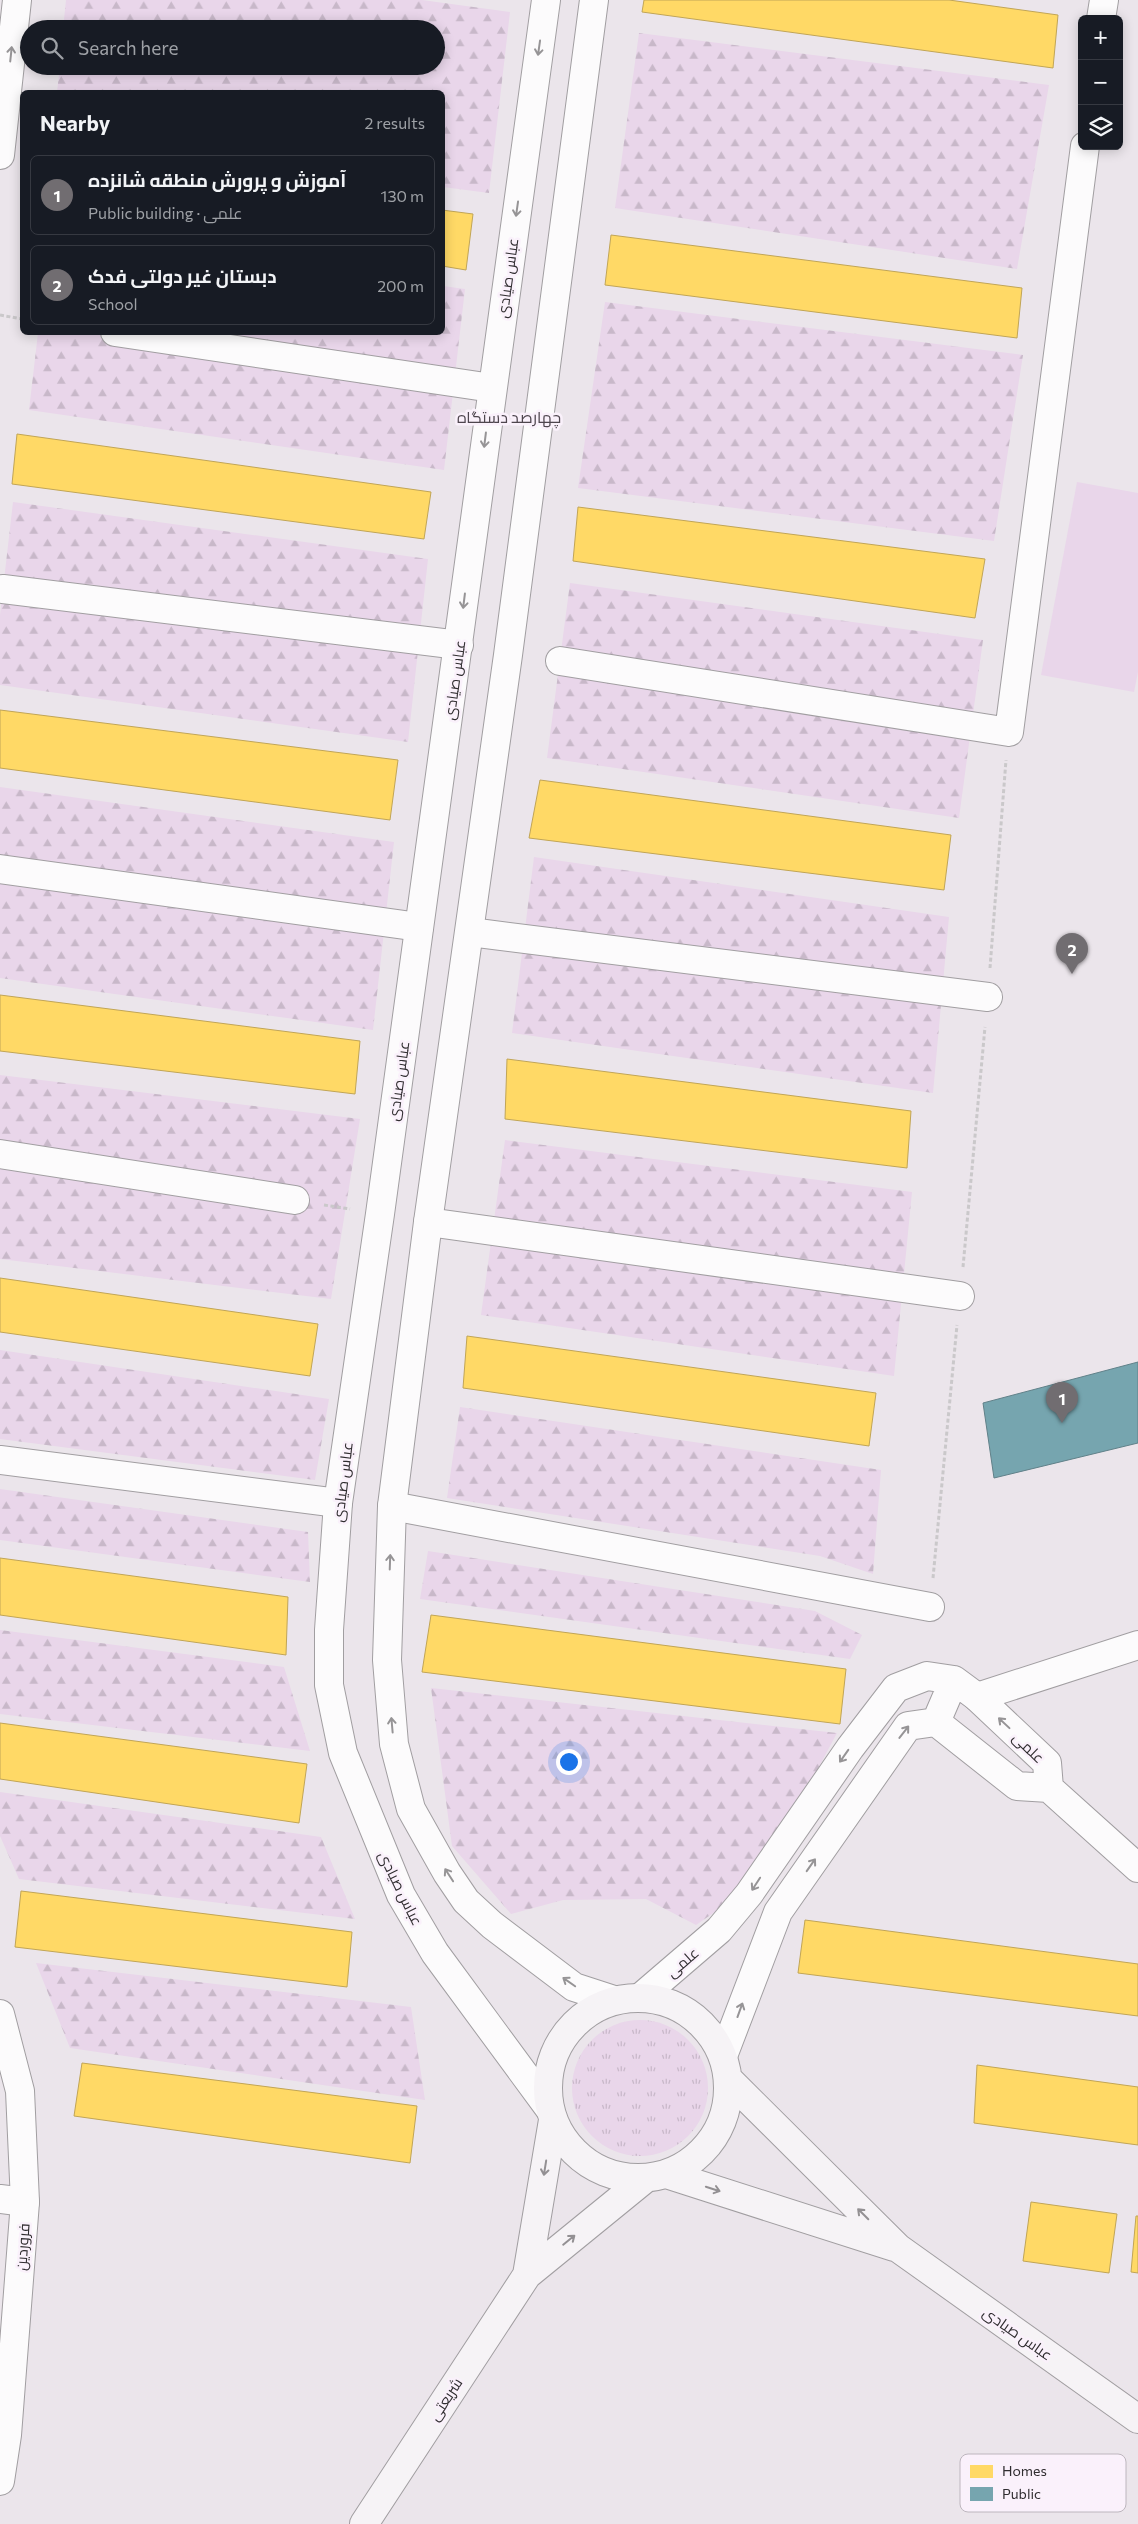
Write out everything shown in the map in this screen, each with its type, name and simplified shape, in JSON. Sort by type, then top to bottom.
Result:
[{"type":"main road","name":"عباس صیادی","points":[[898,2248],[656,2176],[616,2176],[589,2164],[568,2146],[551,2114],[547,2081],[553,2054],[568,2030],[588,2012],[614,2000],[641,1997],[663,2000],[682,2008],[699,2021],[713,2037],[726,2068],[898,2248],[1138,2419]]},
{"type":"main road","name":"شریعتی","points":[[364,2524],[527,2275],[656,2176],[683,2167],[709,2145],[725,2114],[726,2068]]},
{"type":"main road","name":"شریعتی","points":[[527,2275],[551,2114]]},
{"type":"street","points":[[0,155],[16,0]]},
{"type":"street","name":"عباس صیادی","points":[[546,0],[420,927],[338,1503],[329,1630],[330,1685],[343,1753],[401,1895],[435,1953],[551,2114]]},
{"type":"street","points":[[594,0],[470,932],[428,1222],[392,1506],[387,1660],[394,1744],[410,1809],[466,1901],[492,1925],[574,1987],[614,2000]]},
{"type":"street","points":[[1102,15],[1104,0]]},
{"type":"street","points":[[560,661],[1008,732],[1084,150]]},
{"type":"street","points":[[135,335],[492,388]]},
{"type":"street","points":[[3,589],[459,645]]},
{"type":"street","points":[[0,869],[420,927]]},
{"type":"street","points":[[470,932],[988,997]]},
{"type":"street","points":[[0,1154],[295,1200]]},
{"type":"street","points":[[428,1222],[960,1296]]},
{"type":"street","points":[[0,1460],[338,1503]]},
{"type":"street","points":[[392,1506],[930,1607]]},
{"type":"street","points":[[976,1697],[1138,1645]]},
{"type":"street","name":"علمی","points":[[641,1997],[719,1930],[749,1894],[850,1748],[896,1688],[928,1676],[954,1680],[976,1697],[1047,1763],[1050,1788],[1017,1786],[936,1722]]},
{"type":"street","points":[[726,2068],[778,1912],[908,1726],[936,1722],[954,1680]]},
{"type":"street","points":[[1050,1788],[1138,1868]]},
{"type":"street","name":"فروردین","points":[[0,2014],[20,2091],[12,2200],[4,2434],[0,2481]]},
{"type":"path","points":[[0,315],[20,319]]},
{"type":"path","points":[[930,1607],[988,997],[1008,732]]},
{"type":"path","points":[[295,1200],[380,1214]]},
{"type":"green space","points":[[66,0],[422,0],[510,12],[489,193],[445,187],[445,90],[57,90],[59,75],[445,75],[445,20],[64,20]]},
{"type":"green space","points":[[639,33],[1049,85],[1017,269],[615,208]]},
{"type":"green space","points":[[445,286],[465,289],[444,470],[29,410],[38,335],[445,335]]},
{"type":"green space","points":[[605,302],[1023,355],[994,541],[578,488]]},
{"type":"green space","points":[[1077,482],[1138,493],[1138,672],[1134,692],[1041,675]]},
{"type":"green space","points":[[13,502],[428,559],[408,742],[0,685],[0,615]]},
{"type":"green space","points":[[570,583],[983,640],[959,818],[547,758]]},
{"type":"green space","points":[[0,787],[394,842],[373,1030],[0,978]]},
{"type":"green space","points":[[534,857],[949,917],[933,1093],[512,1033]]},
{"type":"green space","points":[[0,1075],[360,1119],[331,1299],[0,1259]]},
{"type":"green space","points":[[505,1140],[912,1192],[894,1376],[481,1315]]},
{"type":"green space","points":[[0,1350],[329,1399],[315,1480],[0,1439]]},
{"type":"green space","points":[[460,1407],[881,1470],[873,1574],[820,1556],[447,1498]]},
{"type":"green space","points":[[0,1489],[308,1532],[310,1582],[0,1540]]},
{"type":"green space","points":[[428,1551],[815,1611],[862,1635],[850,1659],[420,1599]]},
{"type":"green space","points":[[0,1630],[284,1667],[310,1751],[0,1714]]},
{"type":"green space","points":[[431,1688],[837,1733],[757,1883],[696,1925],[646,1899],[563,1900],[511,1914],[452,1846]]},
{"type":"green space","points":[[0,1792],[321,1837],[355,1919],[19,1879],[0,1836]]},
{"type":"green space","points":[[36,1963],[411,2007],[425,2100],[70,2048]]},
{"type":"green space","points":[[640,2020],[666,2025],[678,2031],[688,2040],[697,2050],[703,2062],[708,2088],[703,2114],[697,2126],[688,2136],[678,2145],[666,2151],[640,2156],[614,2151],[602,2145],[592,2136],[583,2126],[577,2114],[572,2088],[577,2062],[583,2050],[592,2040],[602,2031],[614,2025]]},
{"type":"building: Homes","points":[[644,0],[949,0],[1058,15],[1053,68],[642,12]]},
{"type":"building: Homes","points":[[445,210],[473,214],[466,270],[445,266]]},
{"type":"building: Homes","points":[[611,235],[1022,288],[1017,338],[605,285]]},
{"type":"building: Homes","points":[[17,434],[431,492],[424,539],[12,484]]},
{"type":"building: Homes","points":[[578,507],[985,559],[975,618],[573,561]]},
{"type":"building: Homes","points":[[0,710],[398,760],[390,820],[0,768]]},
{"type":"building: Homes","points":[[540,780],[951,835],[944,890],[529,838]]},
{"type":"building: Homes","points":[[0,995],[360,1041],[355,1094],[0,1051]]},
{"type":"building: Homes","points":[[507,1059],[911,1111],[907,1168],[505,1119]]},
{"type":"building: Homes","points":[[0,1278],[318,1324],[310,1376],[0,1332]]},
{"type":"building: Homes","points":[[467,1336],[876,1393],[869,1446],[463,1388]]},
{"type":"building: Homes","points":[[0,1558],[288,1597],[286,1655],[0,1615]]},
{"type":"building: Homes","points":[[431,1615],[846,1669],[840,1724],[422,1672]]},
{"type":"building: Homes","points":[[0,1723],[307,1764],[299,1823],[0,1779]]},
{"type":"building: Homes","points":[[21,1891],[352,1932],[347,1987],[15,1947]]},
{"type":"building: Homes","points":[[805,1920],[1138,1964],[1138,2016],[798,1973]]},
{"type":"building: Homes","points":[[82,2063],[417,2106],[410,2163],[74,2116]]},
{"type":"building: Homes","points":[[977,2065],[1138,2087],[1138,2145],[974,2123]]},
{"type":"building: Homes","points":[[1031,2202],[1117,2214],[1109,2273],[1023,2261]]},
{"type":"building: Homes","points":[[1136,2216],[1138,2216],[1138,2273],[1131,2272]]},
{"type":"building: Public","points":[[1138,1362],[1138,1443],[994,1478],[983,1403]]},
{"type":"place","name":"دبستان غیر دولتی فدک","points":[[1072,974]]},
{"type":"place","name":"آموزش و پرورش منطقه شانزده","points":[[1062,1423]]},
{"type":"district","name":"چهارصد دستگاه","points":[[509,416]]}]
